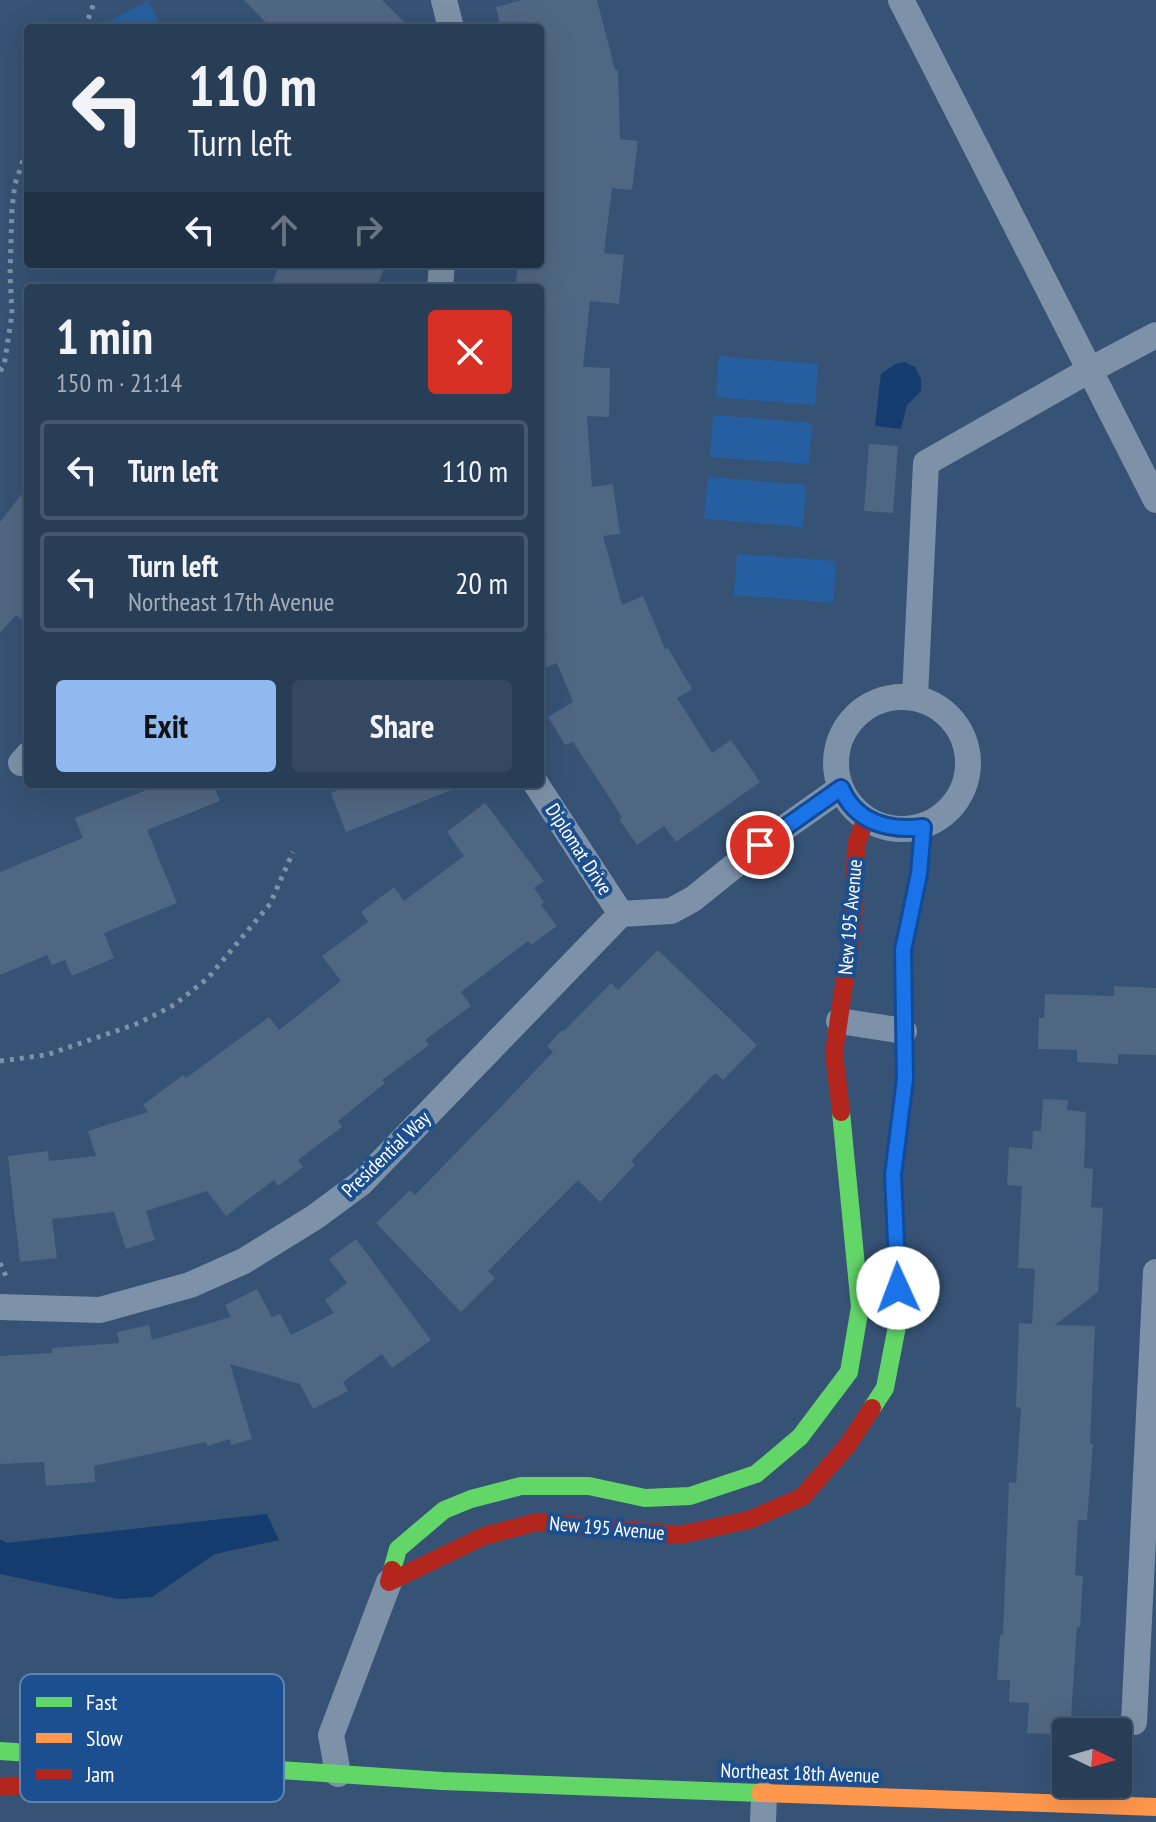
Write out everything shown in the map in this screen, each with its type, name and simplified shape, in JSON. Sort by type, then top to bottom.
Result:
[{"type":"street","points":[[444,0],[450,24]]},
{"type":"street","points":[[901,0],[1156,500]]},
{"type":"street","points":[[915,697],[926,463],[1156,335]]},
{"type":"street","points":[[894,696],[915,697],[935,705],[952,718],[964,736],[969,757],[967,779],[958,799],[943,816],[923,827],[901,830],[879,826],[845,797],[837,776],[836,754],[843,732],[856,715],[873,702],[894,696]]},
{"type":"street","name":"Diplomat Drive","points":[[539,788],[621,914]]},
{"type":"street","points":[[621,914],[671,911],[693,899],[760,845],[841,788]]},
{"type":"street","name":"New 195 Avenue","points":[[338,1774],[331,1735],[389,1582],[398,1549],[444,1510],[471,1499],[521,1486],[589,1486],[645,1498],[690,1496],[756,1474],[800,1437],[849,1372],[860,1307],[834,1053],[853,923],[856,845],[866,818]]},
{"type":"street","name":"New 195 Avenue","points":[[389,1582],[484,1536],[537,1522],[680,1535],[749,1520],[802,1497],[847,1446],[885,1388],[899,1316],[893,1175],[905,1079],[903,950],[919,874],[923,827]]},
{"type":"street","name":"Presidential Way","points":[[0,1307],[100,1310],[190,1285],[244,1261],[315,1217],[361,1183],[621,914]]},
{"type":"street","points":[[839,1021],[904,1031]]},
{"type":"street","points":[[1134,1722],[1156,1272]]},
{"type":"street","name":"Northeast 18th Avenue","points":[[0,1751],[20,1752]]},
{"type":"street","name":"Northeast 18th Avenue","points":[[284,1770],[442,1781],[1144,1812]]},
{"type":"street","name":"Northeast 18th Avenue","points":[[284,1783],[442,1781]]},
{"type":"street","name":"Northeast 18th Avenue","points":[[0,1786],[20,1786]]},
{"type":"street","points":[[763,1822],[764,1795]]},
{"type":"path","points":[[86,24],[95,0]]},
{"type":"path","points":[[0,371],[4,366],[12,314],[10,274],[15,184],[24,158]]},
{"type":"path","points":[[0,1061],[46,1055],[139,1023],[174,1005],[208,978],[270,904],[293,852]]},
{"type":"path","points":[[0,1263],[8,1281]]},
{"type":"shaded area","points":[[148,1],[160,24],[104,24]]},
{"type":"shaded area","points":[[719,356],[818,364],[815,405],[716,397]]},
{"type":"shaded area","points":[[905,362],[915,367],[921,379],[921,391],[907,405],[901,429],[875,426],[881,374],[895,364]]},
{"type":"shaded area","points":[[713,415],[812,423],[809,464],[710,457]]},
{"type":"shaded area","points":[[708,477],[806,485],[803,527],[704,519]]},
{"type":"shaded area","points":[[737,554],[836,561],[833,603],[734,595]]},
{"type":"shaded area","points":[[267,1514],[279,1540],[215,1554],[152,1597],[119,1599],[0,1574],[0,1539],[7,1543]]},
{"type":"building","points":[[244,0],[382,0],[406,24],[267,24]]},
{"type":"building","points":[[522,0],[597,0],[615,70],[618,70],[620,139],[638,141],[632,190],[612,188],[604,253],[624,255],[619,304],[590,301],[583,367],[610,368],[609,417],[587,416],[592,487],[613,484],[620,534],[603,536],[622,605],[643,596],[665,649],[668,648],[692,689],[677,698],[712,753],[731,740],[760,782],[676,842],[664,826],[637,845],[573,742],[565,745],[548,717],[573,702],[557,663],[544,668],[544,638],[547,637],[544,625],[544,284],[516,284],[518,268],[544,268],[544,24],[500,24],[496,7]]},
{"type":"building","points":[[278,268],[384,268],[378,284],[272,284]]},
{"type":"building","points":[[869,444],[898,446],[893,513],[864,511]]},
{"type":"building","points":[[24,491],[24,622],[16,615],[0,633],[0,522]]},
{"type":"building","points":[[215,788],[220,801],[147,830],[177,903],[104,933],[114,958],[72,976],[65,960],[52,965],[47,955],[0,975],[0,872],[83,838],[75,818],[149,789]]},
{"type":"building","points":[[343,788],[456,788],[346,832],[331,793]]},
{"type":"building","points":[[485,803],[544,881],[534,888],[544,902],[541,905],[557,926],[531,945],[528,941],[461,992],[471,1006],[425,1040],[429,1045],[382,1080],[385,1083],[338,1121],[342,1127],[298,1160],[303,1167],[278,1186],[274,1180],[226,1216],[207,1191],[146,1211],[155,1240],[126,1249],[114,1212],[52,1219],[57,1258],[20,1262],[8,1156],[48,1151],[49,1161],[96,1156],[88,1131],[148,1112],[143,1105],[183,1075],[186,1078],[269,1017],[279,1030],[341,981],[322,956],[368,922],[361,912],[394,887],[404,901],[464,856],[447,832]]},
{"type":"building","points":[[658,950],[757,1045],[723,1080],[715,1073],[631,1161],[635,1165],[600,1202],[578,1180],[488,1271],[495,1278],[461,1312],[376,1223],[410,1190],[415,1195],[495,1113],[553,1052],[547,1046],[562,1030],[611,983],[618,990]]},
{"type":"building","points":[[1114,986],[1156,988],[1156,1055],[1118,1054],[1118,1064],[1077,1062],[1077,1050],[1038,1049],[1039,1018],[1044,1018],[1045,994],[1114,996]]},
{"type":"building","points":[[1043,1099],[1068,1100],[1067,1110],[1086,1112],[1084,1168],[1093,1169],[1091,1207],[1103,1208],[1098,1292],[1055,1325],[1095,1326],[1090,1444],[1093,1444],[1087,1520],[1078,1520],[1075,1575],[1083,1576],[1071,1718],[1052,1718],[1052,1734],[1027,1733],[1029,1703],[1009,1702],[1010,1680],[997,1680],[1000,1635],[1003,1635],[1009,1482],[1016,1483],[1021,1408],[1016,1407],[1019,1323],[1032,1324],[1035,1269],[1018,1268],[1022,1186],[1007,1185],[1009,1147],[1032,1149],[1033,1131],[1041,1131]]},
{"type":"building","points":[[356,1239],[431,1340],[392,1368],[382,1354],[343,1382],[348,1391],[313,1409],[300,1384],[230,1364],[252,1439],[231,1445],[230,1439],[207,1446],[206,1442],[94,1466],[95,1482],[46,1486],[44,1462],[0,1464],[0,1356],[52,1353],[52,1348],[119,1343],[117,1332],[149,1325],[152,1340],[231,1317],[225,1305],[257,1289],[272,1317],[280,1314],[291,1335],[334,1313],[325,1300],[347,1283],[329,1259]]},
{"type":"traffic: fast","points":[[872,1408],[885,1388],[899,1316],[893,1175],[905,1079],[903,950],[919,874],[923,827]]},
{"type":"traffic: fast","points":[[392,1570],[398,1549],[444,1510],[471,1499],[521,1486],[589,1486],[645,1498],[690,1496],[756,1474],[800,1437],[849,1372],[860,1307],[841,1112]]},
{"type":"traffic: fast","points":[[0,1751],[20,1752]]},
{"type":"traffic: fast","points":[[284,1770],[442,1781],[760,1793]]},
{"type":"traffic: slow","points":[[760,1793],[1156,1807]]},
{"type":"traffic: jam","points":[[841,1112],[834,1053],[853,923],[856,845],[866,818]]},
{"type":"traffic: jam","points":[[392,1570],[389,1582],[484,1536],[537,1522],[680,1535],[749,1520],[802,1497],[847,1446],[872,1408]]},
{"type":"traffic: jam","points":[[0,1786],[20,1786]]},
{"type":"route","points":[[760,845],[841,788],[860,814],[879,826],[901,830],[923,827],[919,874],[903,950],[905,1079],[893,1175],[898,1288]]}]
